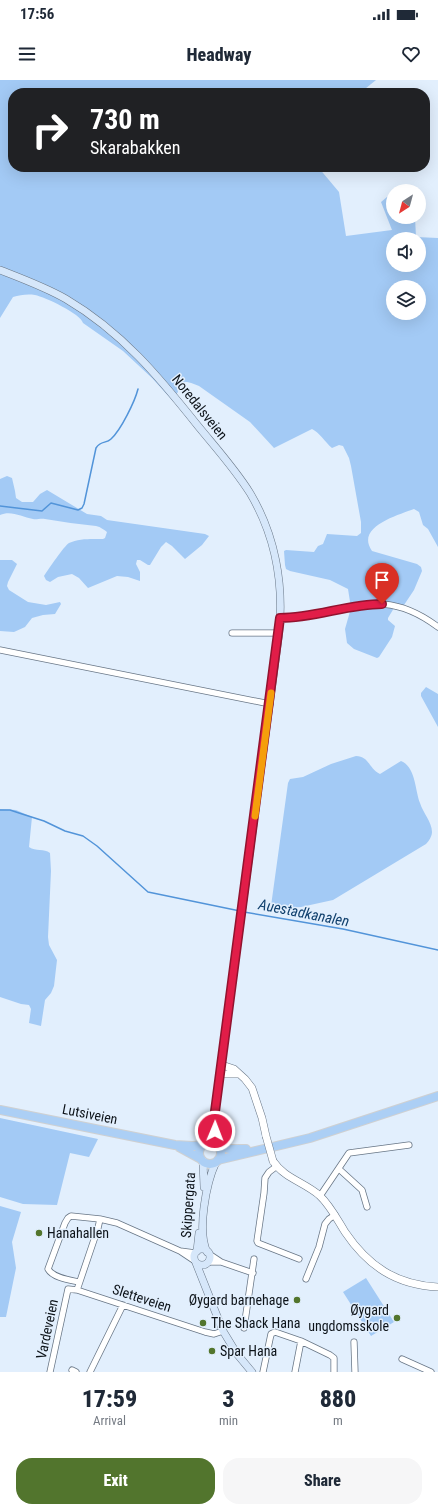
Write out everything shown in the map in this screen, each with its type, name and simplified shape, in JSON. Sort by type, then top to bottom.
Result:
[{"type":"main road","name":"Noredalsveien","points":[[0,270],[43,287],[66,299],[94,317],[123,340],[140,356],[182,405],[250,493],[266,527],[276,558],[280,585],[279,633],[221,1074],[214,1119],[205,1144]]},
{"type":"main road","points":[[261,1149],[235,1149],[205,1144],[199,1151],[202,1160],[208,1164],[261,1149],[310,1138],[438,1096]]},
{"type":"main road","name":"Lutsiveien","points":[[0,1110],[174,1145],[193,1146],[205,1144]]},
{"type":"main road","name":"Noredalsveien","points":[[214,1119],[217,1145]]},
{"type":"main road","name":"Lutsiveien","points":[[174,1145],[202,1160]]},
{"type":"main road","points":[[217,1145],[221,1154],[217,1161]]},
{"type":"main road","name":"Skippergata","points":[[202,1160],[204,1186],[195,1262],[206,1286],[221,1329],[237,1354],[252,1372]]},
{"type":"main road","name":"Skippergata","points":[[206,1286],[205,1273],[208,1263],[208,1253],[204,1244],[202,1229],[207,1187],[211,1172],[217,1161]]},
{"type":"main road","name":"Skippergata","points":[[196,1252],[202,1249],[208,1253]]},
{"type":"main road","points":[[195,1262],[201,1265],[208,1263]]},
{"type":"street","points":[[280,618],[295,618],[363,605],[382,604],[400,606],[416,612],[438,627]]},
{"type":"street","points":[[232,633],[279,633]]},
{"type":"street","points":[[0,650],[270,704]]},
{"type":"street","points":[[222,1065],[234,1069],[252,1088],[275,1163],[288,1176],[307,1186],[320,1196],[361,1253],[376,1266],[402,1281],[423,1286],[438,1287]]},
{"type":"street","points":[[221,1074],[238,1074]]},
{"type":"street","points":[[320,1196],[339,1170],[349,1153],[409,1145]]},
{"type":"street","points":[[275,1163],[265,1178],[257,1241],[258,1243],[299,1259]]},
{"type":"street","points":[[339,1170],[362,1190],[367,1207]]},
{"type":"street","points":[[306,1279],[319,1247],[325,1224],[334,1215]]},
{"type":"street","points":[[79,1282],[66,1279],[48,1271],[48,1266],[68,1218],[75,1216],[117,1223],[180,1251],[195,1262]]},
{"type":"street","points":[[77,1290],[100,1219]]},
{"type":"street","points":[[180,1251],[196,1252]]},
{"type":"street","points":[[208,1253],[221,1262],[253,1273]]},
{"type":"street","points":[[244,1328],[254,1259]]},
{"type":"street","points":[[208,1263],[221,1262]]},
{"type":"street","name":"Sletteveien","points":[[67,1290],[70,1288],[77,1290],[210,1333],[221,1329]]},
{"type":"street","name":"Vardeveien","points":[[50,1372],[67,1290]]},
{"type":"street","points":[[90,1372],[123,1305]]},
{"type":"street","points":[[263,1372],[273,1332],[277,1332],[301,1341],[332,1356],[334,1372]]},
{"type":"street","points":[[296,1372],[301,1341]]},
{"type":"street","points":[[354,1342],[355,1372]]},
{"type":"street","points":[[402,1358],[431,1372]]},
{"type":"shaded area","points":[[0,80],[376,80],[366,88],[8,88],[8,172],[322,172],[339,192],[346,236],[392,230],[390,224],[415,224],[416,232],[386,232],[386,272],[426,272],[426,237],[438,238],[438,547],[428,529],[423,525],[419,512],[414,509],[381,523],[369,535],[368,543],[372,551],[417,564],[421,567],[422,571],[414,590],[402,608],[394,608],[388,618],[388,620],[395,626],[392,637],[379,657],[377,658],[354,649],[347,643],[345,629],[351,608],[348,589],[330,580],[290,571],[286,569],[285,565],[284,551],[286,550],[314,552],[318,546],[323,544],[327,534],[357,536],[361,533],[361,522],[351,466],[343,446],[339,445],[332,448],[318,433],[312,429],[274,448],[250,422],[199,386],[185,382],[176,383],[178,392],[172,400],[152,378],[123,351],[83,323],[76,315],[54,302],[40,296],[21,295],[13,297],[0,318]]},
{"type":"shaded area","points":[[386,198],[386,215],[381,202]]},
{"type":"shaded area","points":[[7,476],[12,478],[16,498],[22,502],[33,502],[40,494],[47,490],[87,514],[101,516],[107,520],[205,534],[209,536],[202,545],[185,559],[166,542],[161,547],[150,565],[137,560],[136,564],[140,572],[140,581],[128,577],[117,576],[88,588],[79,578],[72,574],[58,577],[50,582],[46,580],[44,576],[56,558],[69,543],[77,540],[103,539],[105,538],[107,532],[96,526],[34,519],[8,513],[0,515],[0,479]]},
{"type":"shaded area","points":[[0,560],[12,560],[17,564],[8,582],[7,586],[9,590],[28,602],[46,605],[60,602],[61,604],[55,614],[32,618],[25,627],[14,632],[0,631]]},
{"type":"shaded area","points":[[426,687],[438,694],[438,727],[421,696],[421,693]]},
{"type":"shaded area","points":[[356,756],[364,758],[376,772],[380,774],[401,761],[410,768],[418,798],[432,828],[430,838],[426,844],[333,900],[301,907],[274,909],[271,906],[288,783],[290,779],[303,777],[331,764]]},
{"type":"shaded area","points":[[0,809],[16,810],[32,817],[29,847],[50,853],[51,871],[48,937],[49,945],[57,960],[54,986],[51,993],[45,1000],[41,1026],[29,1023],[31,1009],[29,1005],[0,997]]},
{"type":"shaded area","points":[[0,1118],[98,1139],[89,1157],[70,1153],[57,1205],[23,1204],[0,1197]]},
{"type":"shaded area","points":[[0,1206],[21,1212],[12,1242],[16,1268],[6,1317],[0,1317]]},
{"type":"shaded area","points":[[366,1278],[394,1322],[371,1336],[343,1292]]},
{"type":"waterway","points":[[0,506],[42,511],[51,503],[78,510],[82,508],[96,448],[115,435],[131,408],[138,389]]},
{"type":"waterway","name":"Auestadkanalen","points":[[0,810],[10,810],[44,821],[65,831],[83,836],[97,846],[148,892],[240,911]]},
{"type":"waterway","name":"Auestadkanalen","points":[[244,912],[343,929],[438,950]]},
{"type":"slow traffic","points":[[255,816],[271,693]]},
{"type":"place","name":"Hanahallen","points":[[39,1233]]},
{"type":"place","name":"Øygard barnehage","points":[[297,1300]]},
{"type":"place","name":"Øygard ungdomsskole","points":[[397,1318]]},
{"type":"place","name":"The Shack Hana","points":[[203,1323]]},
{"type":"place","name":"Spar Hana","points":[[212,1351]]},
{"type":"route","points":[[215,1131],[214,1119],[280,618],[295,618],[363,605],[382,604]]}]
